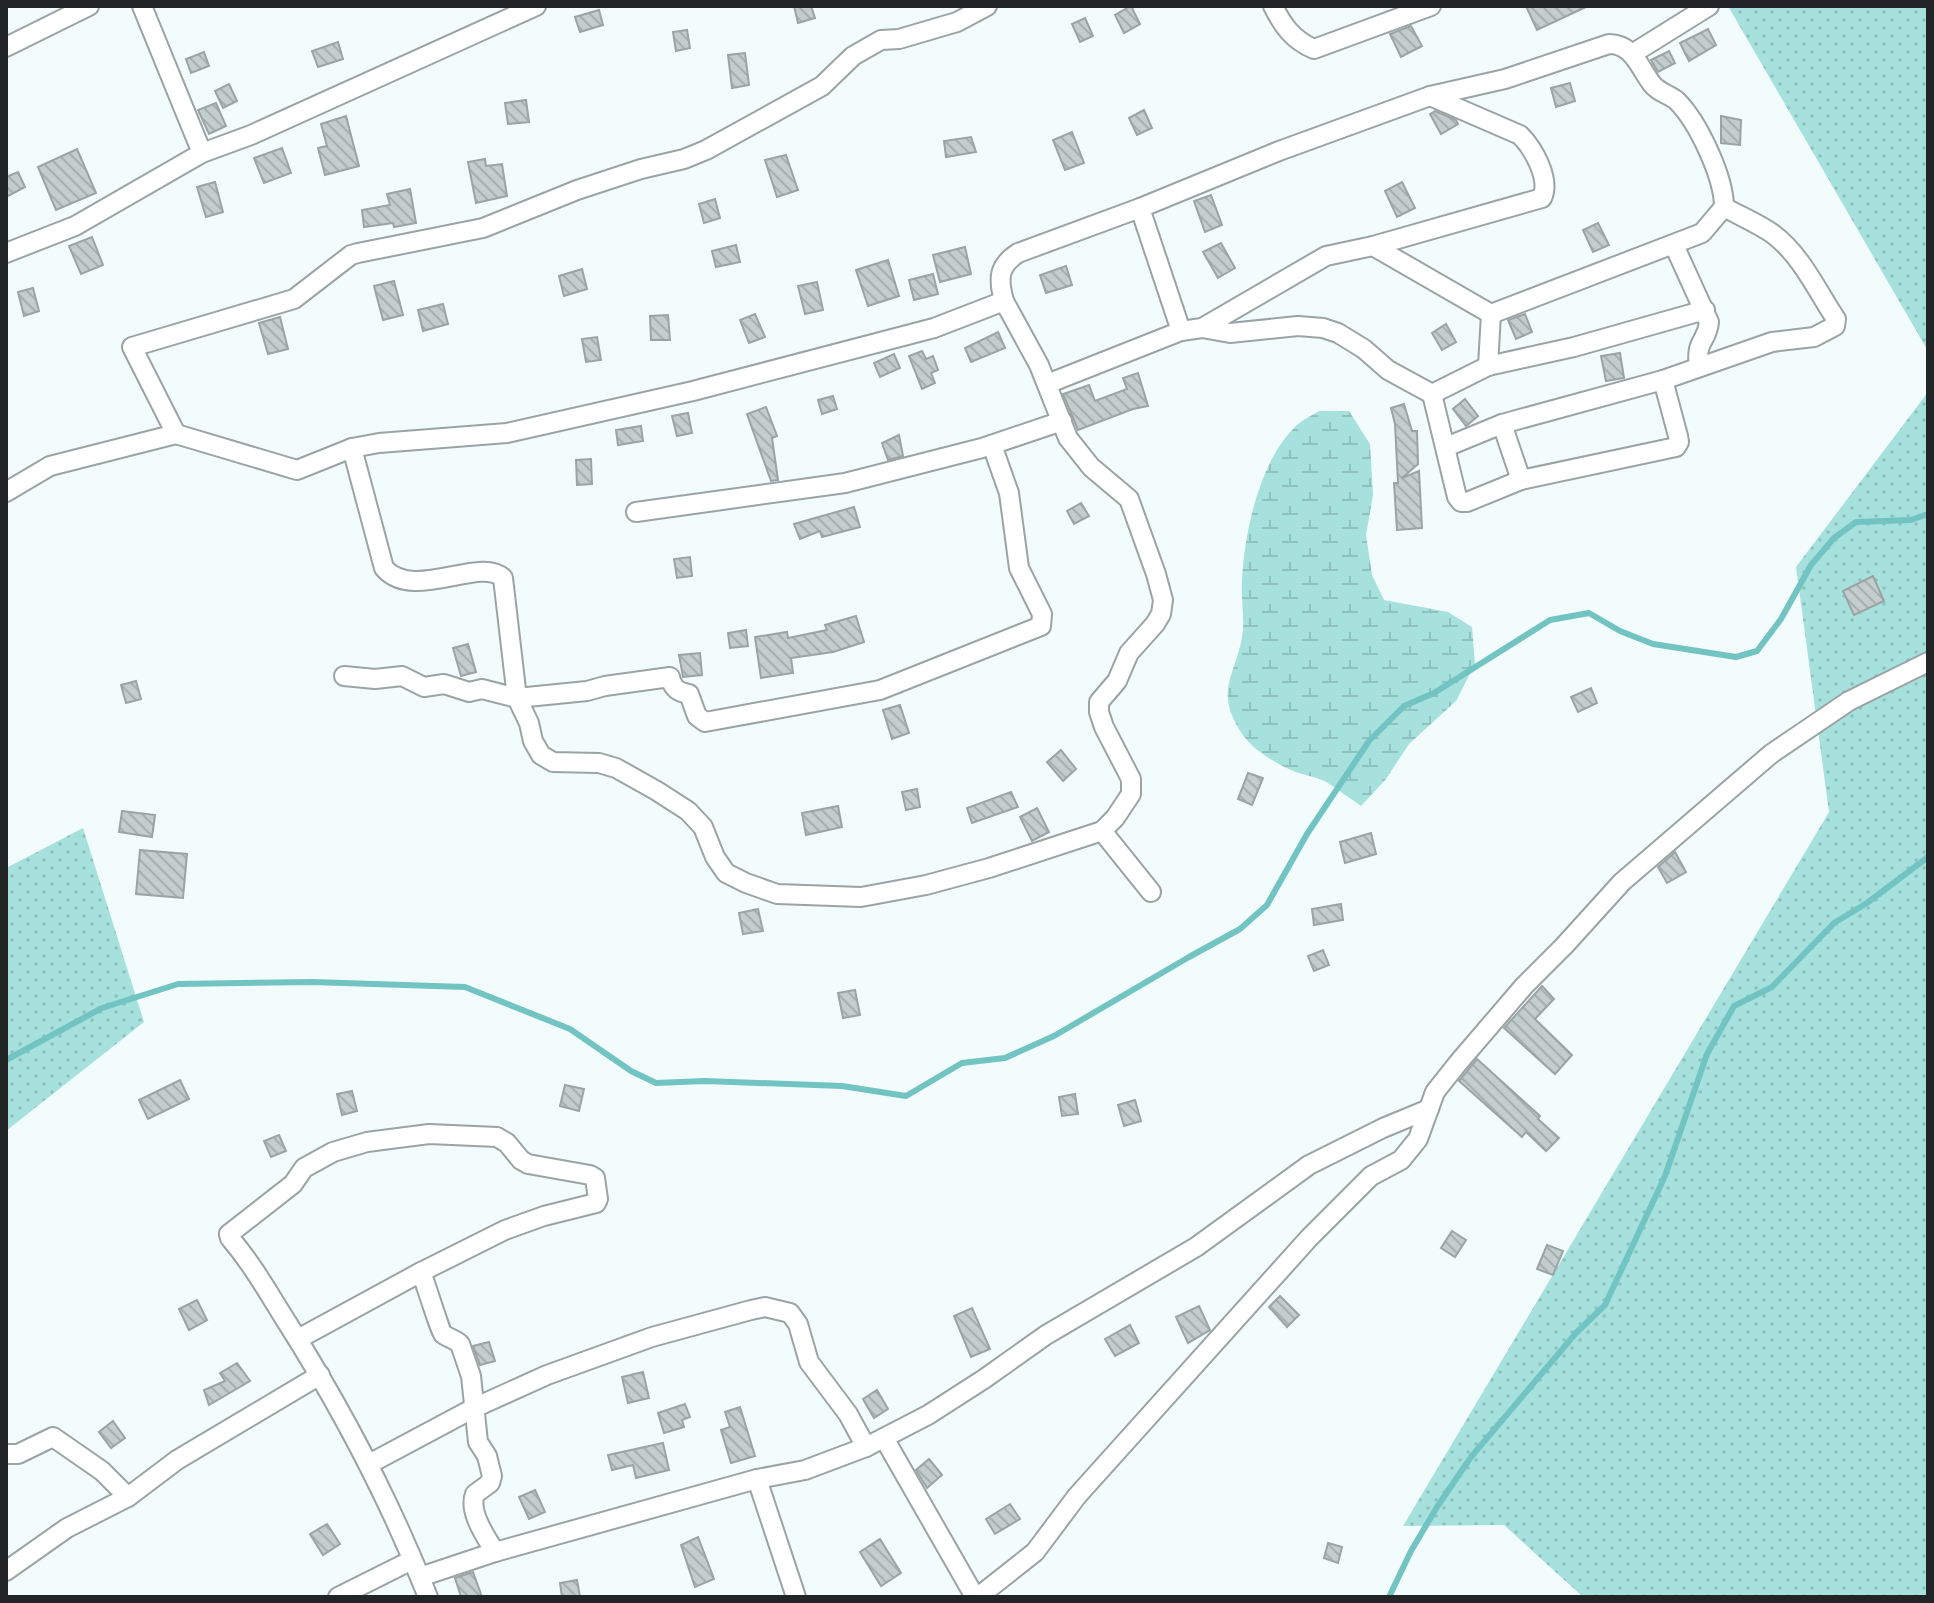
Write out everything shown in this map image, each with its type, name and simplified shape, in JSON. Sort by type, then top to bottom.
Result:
[{"type":"street","points":[[142,6],[202,153]]},
{"type":"street","points":[[6,253],[75,226],[202,153],[251,135],[536,6]]},
{"type":"street","points":[[176,434],[132,347],[294,299],[351,255],[483,228],[577,190],[684,159],[822,86],[853,56],[881,40],[899,39],[957,22],[987,6]]},
{"type":"street","points":[[1273,6],[1283,26],[1301,43],[1314,49],[1431,6]]},
{"type":"street","points":[[1632,54],[1709,6]]},
{"type":"street","points":[[6,47],[83,7]]},
{"type":"street","points":[[352,448],[384,568],[391,576],[398,580],[440,579],[486,571],[503,578],[517,698],[541,755],[553,762],[599,763],[630,775],[688,811],[703,827],[715,857],[726,873],[777,894],[861,897],[926,885],[989,868],[1102,831],[1131,794],[1131,779],[1104,727],[1099,702],[1117,681],[1129,653],[1155,624],[1161,614],[1163,600],[1129,499],[1079,454],[1027,340],[1004,301],[999,278],[1003,265],[1010,258],[1279,151],[1430,96],[1505,79],[1617,44],[1632,54],[1654,86],[1673,98],[1689,118],[1711,155],[1724,194],[1724,207],[1702,233],[1491,314]]},
{"type":"street","points":[[1202,328],[1326,256],[1373,246],[1542,198],[1545,192],[1531,146],[1520,135],[1430,96]]},
{"type":"street","points":[[1446,447],[1502,424],[1663,380],[1772,342],[1814,337],[1835,326],[1836,319],[1812,277],[1773,234],[1724,207]]},
{"type":"street","points":[[1140,208],[1181,331]]},
{"type":"street","points":[[1674,245],[1705,310],[1708,330],[1698,345],[1699,367]]},
{"type":"street","points":[[1373,246],[1491,314]]},
{"type":"street","points":[[6,492],[50,466],[176,434],[297,470],[352,448],[379,443],[507,433],[693,391],[934,328],[1004,301]]},
{"type":"street","points":[[1432,394],[1488,366],[1574,347],[1705,310]]},
{"type":"street","points":[[1488,366],[1491,314]]},
{"type":"street","points":[[1047,384],[1181,331],[1202,328],[1230,333],[1298,326],[1323,328],[1338,333],[1364,349],[1388,370],[1432,394],[1457,497],[1461,502],[1467,502],[1521,480],[1676,447],[1678,436],[1663,380]]},
{"type":"street","points":[[636,512],[845,483],[992,445],[1062,421]]},
{"type":"street","points":[[1502,424],[1521,480]]},
{"type":"street","points":[[344,676],[375,679],[402,676],[424,687],[444,684],[469,692],[482,689],[517,698],[587,691],[670,677],[678,692],[689,694],[697,716],[705,722],[880,690],[1041,626],[1042,614],[1019,568],[1009,493],[992,445]]},
{"type":"street","points":[[884,1438],[976,1597],[1035,1552],[1077,1496],[1309,1238],[1371,1176],[1401,1160],[1418,1139],[1435,1092],[1524,986],[1642,864],[1747,772],[1791,740],[1880,683],[1928,662]]},
{"type":"street","points":[[1102,831],[1151,892]]},
{"type":"street","points":[[338,1597],[416,1568],[495,1552],[757,1479],[805,1470],[866,1447],[928,1415],[1046,1335],[1196,1247],[1309,1165],[1429,1109]]},
{"type":"street","points":[[298,1339],[505,1230],[596,1203],[595,1178],[528,1164],[497,1137],[429,1134],[367,1142],[325,1156],[304,1168],[293,1184],[229,1236],[253,1265],[298,1339],[320,1375],[369,1464],[428,1597]]},
{"type":"street","points":[[421,1272],[436,1311],[439,1329],[460,1344],[471,1376],[478,1442],[487,1456],[492,1476],[490,1483],[475,1494],[473,1504],[483,1533],[495,1552]]},
{"type":"street","points":[[369,1464],[474,1408],[547,1375],[652,1337],[751,1310],[780,1309],[790,1313],[798,1324],[809,1362],[848,1414],[866,1447]]},
{"type":"street","points":[[6,1571],[67,1528],[128,1497],[177,1460],[320,1375]]},
{"type":"street","points":[[6,1454],[18,1454],[53,1437],[102,1471],[128,1497]]},
{"type":"street","points":[[757,1479],[796,1597]]},
{"type":"green space","points":[[1728,6],[1928,6],[1928,351]]},
{"type":"green space","points":[[1928,392],[1928,1597],[1583,1597],[1504,1525],[1403,1526],[1829,812],[1796,567]]},
{"type":"green space","points":[[1319,411],[1349,411],[1370,444],[1373,495],[1366,535],[1372,575],[1384,600],[1448,612],[1472,627],[1475,664],[1456,701],[1409,744],[1386,779],[1361,806],[1326,782],[1291,770],[1258,750],[1242,734],[1229,705],[1229,682],[1243,630],[1243,562],[1256,500],[1271,460],[1282,443],[1296,425]]},
{"type":"green space","points":[[83,828],[144,1022],[6,1131],[6,868]]},
{"type":"building","points":[[794,6],[811,6],[815,18],[798,23]]},
{"type":"building","points":[[1131,6],[1140,24],[1124,33],[1115,15]]},
{"type":"building","points":[[1526,6],[1588,6],[1537,30]]},
{"type":"building","points":[[599,10],[603,25],[580,32],[575,17]]},
{"type":"building","points":[[1085,18],[1093,36],[1080,42],[1072,24]]},
{"type":"building","points":[[1411,26],[1422,46],[1401,57],[1390,34]]},
{"type":"building","points":[[1708,29],[1716,45],[1689,61],[1680,43]]},
{"type":"building","points":[[687,30],[690,48],[676,51],[673,32]]},
{"type":"building","points":[[338,42],[343,59],[318,67],[312,51]]},
{"type":"building","points":[[1669,51],[1675,63],[1658,72],[1651,60]]},
{"type":"building","points":[[204,52],[209,66],[191,73],[186,59]]},
{"type":"building","points":[[745,53],[749,85],[732,88],[728,55]]},
{"type":"building","points":[[1570,83],[1575,101],[1556,107],[1551,88]]},
{"type":"building","points":[[229,84],[237,101],[223,108],[215,91]]},
{"type":"building","points":[[526,100],[529,122],[508,124],[505,103]]},
{"type":"building","points":[[216,103],[226,126],[209,134],[198,110]]},
{"type":"building","points":[[1144,110],[1152,128],[1137,135],[1129,118]]},
{"type":"building","points":[[1435,111],[1456,120],[1458,124],[1441,134],[1430,114]]},
{"type":"building","points":[[346,116],[359,166],[325,175],[318,148],[327,146],[321,124]]},
{"type":"building","points":[[1721,116],[1741,120],[1740,145],[1721,143]]},
{"type":"building","points":[[1072,132],[1084,163],[1065,170],[1053,140]]},
{"type":"building","points":[[971,137],[976,152],[946,157],[944,141]]},
{"type":"building","points":[[282,148],[291,173],[264,183],[254,158]]},
{"type":"building","points":[[77,149],[96,193],[56,210],[38,167]]},
{"type":"building","points":[[786,155],[798,190],[777,197],[765,160]]},
{"type":"building","points":[[485,159],[486,166],[502,164],[507,196],[476,203],[468,162]]},
{"type":"building","points":[[18,172],[25,187],[6,197],[6,177]]},
{"type":"building","points":[[215,182],[223,212],[206,217],[197,187]]},
{"type":"building","points":[[1402,182],[1415,208],[1397,217],[1385,191]]},
{"type":"building","points":[[410,189],[416,223],[364,227],[362,210],[390,205],[387,194]]},
{"type":"building","points":[[1211,195],[1222,225],[1205,232],[1194,201]]},
{"type":"building","points":[[715,199],[720,218],[704,223],[699,204]]},
{"type":"building","points":[[1598,223],[1609,245],[1593,252],[1583,230]]},
{"type":"building","points":[[92,237],[103,265],[81,274],[69,246]]},
{"type":"building","points":[[1221,243],[1235,268],[1218,278],[1203,252]]},
{"type":"building","points":[[736,245],[740,262],[716,267],[712,251]]},
{"type":"building","points":[[965,247],[971,274],[940,282],[933,255]]},
{"type":"building","points":[[888,260],[899,296],[868,306],[856,270]]},
{"type":"building","points":[[1066,266],[1072,285],[1046,293],[1040,275]]},
{"type":"building","points":[[582,269],[587,289],[564,296],[559,276]]},
{"type":"building","points":[[933,274],[938,294],[914,300],[909,280]]},
{"type":"building","points":[[394,281],[403,315],[383,320],[374,286]]},
{"type":"building","points":[[817,282],[823,310],[805,314],[798,286]]},
{"type":"building","points":[[33,288],[39,311],[24,316],[18,292]]},
{"type":"building","points":[[443,304],[448,324],[423,331],[418,310]]},
{"type":"building","points":[[755,314],[765,337],[749,343],[740,320]]},
{"type":"building","points":[[1525,314],[1532,332],[1516,339],[1508,320]]},
{"type":"building","points":[[668,315],[670,340],[651,340],[650,316]]},
{"type":"building","points":[[280,317],[288,349],[268,354],[259,323]]},
{"type":"building","points":[[1446,324],[1456,342],[1442,350],[1432,333]]},
{"type":"building","points":[[998,332],[1005,348],[971,362],[965,348]]},
{"type":"building","points":[[597,337],[601,360],[586,362],[582,339]]},
{"type":"building","points":[[922,351],[926,359],[933,356],[938,370],[931,373],[935,383],[922,389],[909,356]]},
{"type":"building","points":[[1620,353],[1624,378],[1606,381],[1601,356]]},
{"type":"building","points":[[894,354],[900,368],[880,377],[874,363]]},
{"type":"building","points":[[1138,373],[1148,406],[1078,430],[1063,394],[1089,385],[1095,401],[1127,389],[1123,378]]},
{"type":"building","points":[[833,396],[837,409],[822,414],[818,400]]},
{"type":"building","points":[[1465,399],[1478,416],[1466,426],[1453,409]]},
{"type":"building","points":[[1404,404],[1412,431],[1417,431],[1418,464],[1402,478],[1419,471],[1422,528],[1397,530],[1394,483],[1398,483],[1395,424],[1391,408]]},
{"type":"building","points":[[766,407],[777,436],[772,438],[778,480],[771,481],[747,414]]},
{"type":"building","points":[[688,413],[692,433],[677,436],[672,416]]},
{"type":"building","points":[[641,426],[643,441],[618,445],[616,430]]},
{"type":"building","points":[[899,435],[903,456],[888,460],[882,443]]},
{"type":"building","points":[[591,459],[592,484],[577,485],[576,460]]},
{"type":"building","points":[[1081,503],[1089,516],[1074,524],[1067,511]]},
{"type":"building","points":[[854,507],[860,527],[822,537],[820,531],[800,539],[794,524]]},
{"type":"building","points":[[690,557],[692,576],[677,578],[674,559]]},
{"type":"building","points":[[1873,576],[1884,601],[1854,615],[1843,591]]},
{"type":"building","points":[[856,616],[864,642],[833,652],[791,658],[793,673],[761,678],[755,637],[787,632],[788,638],[827,630],[825,625]]},
{"type":"building","points":[[746,630],[748,646],[730,648],[728,633]]},
{"type":"building","points":[[468,644],[476,672],[461,676],[453,648]]},
{"type":"building","points":[[700,653],[702,675],[683,677],[679,655]]},
{"type":"building","points":[[136,681],[141,699],[126,703],[121,685]]},
{"type":"building","points":[[1591,688],[1597,703],[1578,712],[1571,697]]},
{"type":"building","points":[[900,705],[909,733],[892,739],[883,710]]},
{"type":"building","points":[[1061,750],[1076,769],[1063,781],[1047,762]]},
{"type":"building","points":[[1248,773],[1263,778],[1252,805],[1238,799]]},
{"type":"building","points":[[917,789],[920,807],[906,810],[902,792]]},
{"type":"building","points":[[1011,792],[1018,807],[972,823],[967,808]]},
{"type":"building","points":[[838,806],[842,827],[806,835],[802,813]]},
{"type":"building","points":[[1037,808],[1049,832],[1032,841],[1020,817]]},
{"type":"building","points":[[122,811],[155,815],[152,837],[119,832]]},
{"type":"building","points":[[1371,833],[1376,854],[1345,863],[1340,842]]},
{"type":"building","points":[[140,850],[187,854],[183,898],[136,894]]},
{"type":"building","points":[[1675,852],[1686,872],[1667,883],[1658,867]]},
{"type":"building","points":[[1341,904],[1343,920],[1314,925],[1312,909]]},
{"type":"building","points":[[758,909],[763,931],[743,934],[739,913]]},
{"type":"building","points":[[1323,950],[1329,965],[1314,971],[1308,956]]},
{"type":"building","points":[[1542,986],[1554,999],[1535,1019],[1572,1055],[1555,1074],[1504,1028]]},
{"type":"building","points":[[855,990],[860,1015],[843,1018],[838,993]]},
{"type":"building","points":[[1477,1059],[1540,1116],[1538,1119],[1559,1138],[1546,1151],[1526,1132],[1522,1137],[1459,1081]]},
{"type":"building","points":[[180,1080],[189,1099],[148,1119],[139,1100]]},
{"type":"building","points":[[565,1085],[584,1089],[579,1111],[560,1106]]},
{"type":"building","points":[[352,1091],[357,1111],[342,1115],[337,1094]]},
{"type":"building","points":[[1075,1094],[1078,1114],[1062,1116],[1059,1097]]},
{"type":"building","points":[[1135,1100],[1141,1121],[1124,1126],[1118,1105]]},
{"type":"building","points":[[279,1135],[286,1151],[271,1157],[264,1141]]},
{"type":"building","points":[[1452,1231],[1466,1240],[1455,1257],[1441,1248]]},
{"type":"building","points":[[1547,1245],[1563,1251],[1553,1275],[1537,1269]]},
{"type":"building","points":[[1280,1296],[1299,1315],[1287,1327],[1269,1307]]},
{"type":"building","points":[[197,1300],[207,1320],[189,1330],[179,1309]]},
{"type":"building","points":[[1199,1306],[1210,1330],[1188,1343],[1176,1317]]},
{"type":"building","points":[[972,1308],[990,1349],[971,1357],[954,1316]]},
{"type":"building","points":[[1130,1325],[1139,1343],[1115,1356],[1105,1339]]},
{"type":"building","points":[[489,1342],[495,1361],[480,1365],[473,1346]]},
{"type":"building","points":[[237,1363],[250,1381],[209,1405],[204,1390],[225,1381],[220,1373]]},
{"type":"building","points":[[643,1372],[649,1398],[628,1403],[622,1377]]},
{"type":"building","points":[[877,1390],[888,1409],[874,1418],[863,1399]]},
{"type":"building","points":[[685,1404],[690,1417],[682,1420],[684,1427],[664,1433],[658,1413]]},
{"type":"building","points":[[740,1407],[755,1456],[731,1463],[721,1430],[730,1427],[725,1412]]},
{"type":"building","points":[[113,1421],[125,1438],[111,1448],[99,1432]]},
{"type":"building","points":[[663,1443],[669,1470],[636,1478],[633,1465],[612,1470],[608,1455]]},
{"type":"building","points":[[929,1459],[942,1475],[927,1488],[916,1470]]},
{"type":"building","points":[[535,1490],[545,1512],[529,1519],[519,1497]]},
{"type":"building","points":[[1010,1504],[1020,1519],[995,1534],[986,1519]]},
{"type":"building","points":[[327,1524],[340,1544],[323,1555],[310,1534]]},
{"type":"building","points":[[698,1537],[714,1579],[695,1587],[681,1545]]},
{"type":"building","points":[[880,1539],[901,1573],[881,1586],[860,1552]]},
{"type":"building","points":[[1328,1543],[1342,1547],[1338,1563],[1324,1558]]},
{"type":"building","points":[[473,1572],[482,1597],[461,1597],[455,1578]]},
{"type":"building","points":[[577,1580],[580,1597],[562,1597],[560,1583]]},
{"type":"waterway","points":[[6,1060],[102,1008],[178,984],[313,982],[465,987],[570,1029],[631,1071],[656,1083],[705,1081],[842,1086],[906,1096],[962,1063],[1005,1058],[1054,1036],[1240,929],[1267,905],[1307,834],[1369,741],[1404,706],[1434,693],[1550,620],[1589,613],[1620,631],[1653,644],[1736,657],[1757,651],[1781,619],[1811,565],[1834,538],[1856,522],[1911,520],[1928,514]]},
{"type":"waterway","points":[[1389,1597],[1411,1551],[1471,1457],[1576,1333],[1605,1305],[1665,1176],[1707,1054],[1734,1006],[1772,987],[1834,923],[1867,903],[1928,857]]}]
